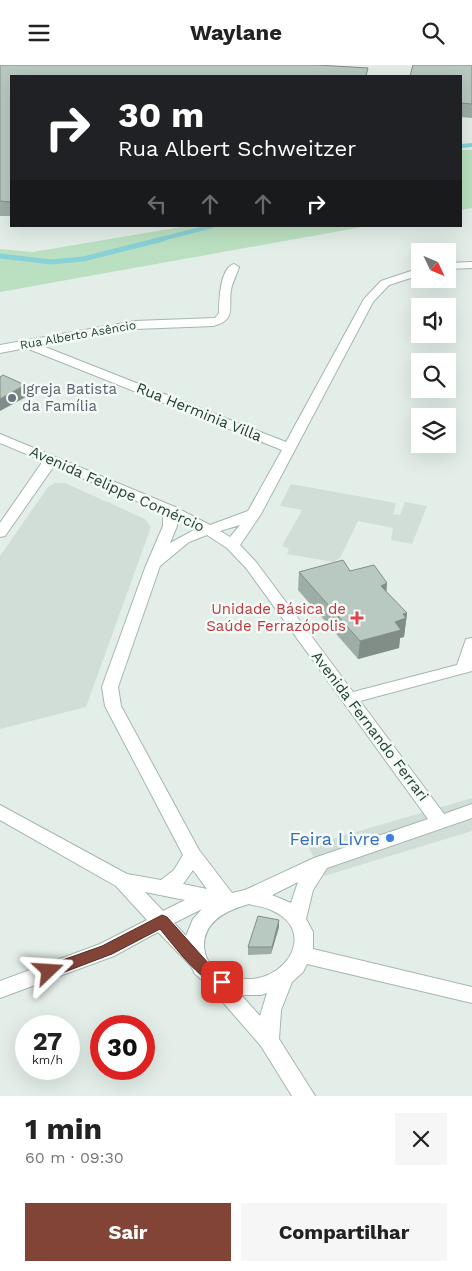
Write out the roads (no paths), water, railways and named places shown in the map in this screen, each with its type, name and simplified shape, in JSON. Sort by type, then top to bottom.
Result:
[{"type":"street","points":[[456,266],[472,265]]},
{"type":"street","name":"Rua Alberto Asêncio","points":[[0,349],[135,325],[213,322],[225,313],[225,289],[234,267]]},
{"type":"street","points":[[232,545],[254,513],[371,297],[378,289],[393,279],[411,274]]},
{"type":"street","name":"Rua Herminia Villa","points":[[26,344],[289,448]]},
{"type":"street","name":"Avenida Felippe Comércio","points":[[0,438],[170,510],[209,530],[232,545]]},
{"type":"street","points":[[0,533],[52,460]]},
{"type":"street","points":[[170,510],[170,526],[152,568],[110,687],[113,705],[192,855],[218,898]]},
{"type":"street","points":[[152,568],[183,540],[237,522],[254,513]]},
{"type":"street","name":"Avenida Fernando Ferrari","points":[[232,545],[251,565],[290,622],[350,698],[439,821]]},
{"type":"street","points":[[350,698],[468,667],[472,643]]},
{"type":"street","points":[[249,897],[321,863],[472,811]]},
{"type":"street","points":[[0,812],[123,881],[206,969],[268,1040],[304,1096]]},
{"type":"street","points":[[165,888],[181,875],[192,855]]},
{"type":"street","points":[[297,918],[304,888],[321,863]]},
{"type":"street","points":[[123,881],[218,898],[260,898],[281,905],[297,918],[305,936],[303,955],[299,964],[283,979],[268,985],[253,987],[237,987],[206,969],[193,941],[195,931],[218,898]]},
{"type":"street","points":[[0,990],[107,950],[162,921],[218,898]]},
{"type":"street","points":[[303,955],[472,995]]},
{"type":"street","points":[[268,1040],[270,1011],[283,979]]},
{"type":"waterway","points":[[462,146],[472,145]]},
{"type":"waterway","points":[[158,240],[208,227]]},
{"type":"waterway","points":[[0,256],[51,262],[83,259],[163,239]]},
{"type":"place","name":"Igreja Batista da Família","points":[[12,398]]},
{"type":"place","name":"Unidade Básica de Saúde Ferrazópolis","points":[[357,618]]},
{"type":"place","name":"Feira Livre","points":[[390,838]]}]
